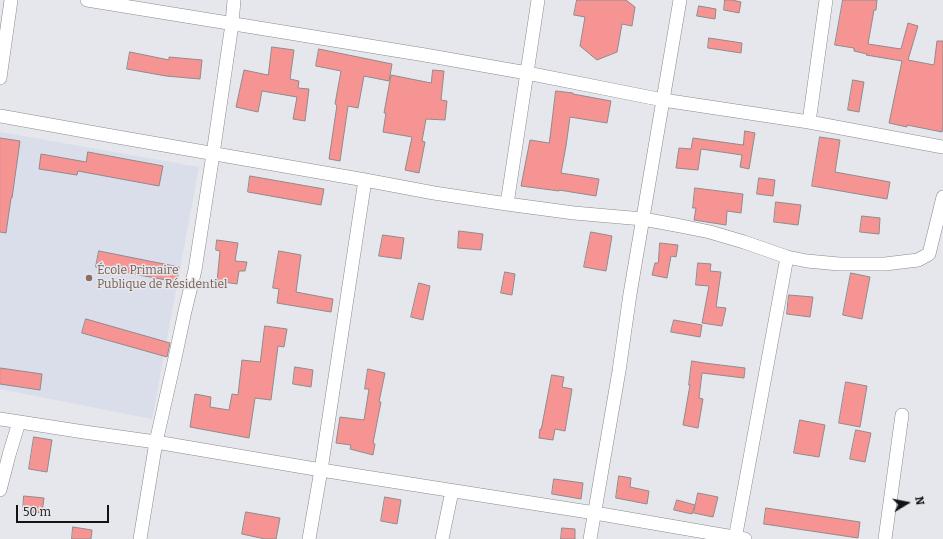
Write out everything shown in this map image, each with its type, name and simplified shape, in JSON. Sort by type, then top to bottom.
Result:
[{"type":"street","points":[[0,78],[11,0]]},
{"type":"street","points":[[87,0],[357,43],[527,73],[662,100],[809,122],[943,147]]},
{"type":"street","points":[[140,539],[156,442],[195,270],[214,154],[234,0]]},
{"type":"street","points":[[507,204],[538,0]]},
{"type":"street","points":[[590,539],[619,371],[630,294],[662,100],[680,0]]},
{"type":"street","points":[[809,122],[826,0]]},
{"type":"street","points":[[0,116],[434,193],[574,213],[643,219],[710,232],[787,257],[807,261],[839,264],[885,264],[918,260],[929,254],[943,197]]},
{"type":"street","points":[[309,539],[321,470],[365,180]]},
{"type":"street","points":[[0,418],[595,513],[739,538],[787,257]]},
{"type":"street","points":[[885,539],[902,415]]},
{"type":"street","points":[[0,490],[19,422]]},
{"type":"street","points":[[442,539],[452,491]]},
{"type":"shaded area","name":"École Primaire Publique de Résidentiel","points":[[0,132],[199,167],[152,419],[0,389]]},
{"type":"building","points":[[577,0],[626,0],[635,7],[632,26],[622,24],[617,52],[597,60],[580,46],[585,17],[574,15]]},
{"type":"building","points":[[725,0],[741,2],[739,13],[724,10]]},
{"type":"building","points":[[843,0],[877,0],[868,44],[901,49],[908,23],[918,26],[908,60],[934,65],[937,41],[943,41],[942,132],[889,123],[902,61],[866,55],[867,54],[854,51],[854,48],[835,45]]},
{"type":"building","points":[[699,6],[716,9],[715,19],[697,16]]},
{"type":"building","points":[[709,38],[742,43],[741,53],[708,48]]},
{"type":"building","points":[[272,47],[294,50],[290,79],[299,81],[298,88],[309,89],[305,121],[293,119],[297,97],[262,91],[258,112],[236,107],[244,70],[268,75]]},
{"type":"building","points":[[319,49],[392,64],[389,81],[364,76],[358,108],[348,106],[340,161],[329,159],[337,105],[335,104],[341,71],[316,66]]},
{"type":"building","points":[[130,52],[169,60],[169,57],[202,60],[200,79],[166,76],[127,69]]},
{"type":"building","points":[[433,70],[444,71],[441,100],[447,101],[445,120],[426,119],[422,141],[425,142],[419,173],[405,170],[412,137],[383,132],[386,113],[384,113],[391,75],[431,83]]},
{"type":"building","points":[[853,80],[864,82],[859,112],[848,110]]},
{"type":"building","points":[[556,91],[611,101],[607,123],[570,117],[561,173],[599,179],[596,196],[521,186],[530,140],[549,143]]},
{"type":"building","points":[[745,131],[755,133],[749,169],[740,167],[742,155],[701,149],[698,170],[676,168],[679,148],[691,149],[693,138],[743,145]]},
{"type":"building","points":[[820,137],[840,140],[835,172],[890,182],[887,199],[812,186]]},
{"type":"building","points":[[0,138],[20,141],[6,233],[0,232]]},
{"type":"building","points":[[88,152],[163,166],[159,186],[78,171],[77,175],[39,169],[41,154],[86,162]]},
{"type":"building","points":[[250,176],[324,189],[321,205],[248,192]]},
{"type":"building","points":[[759,178],[775,180],[773,196],[757,194]]},
{"type":"building","points":[[695,188],[743,194],[741,213],[727,211],[726,225],[694,220],[696,208],[693,208]]},
{"type":"building","points":[[776,202],[801,205],[798,225],[774,222]]},
{"type":"building","points":[[862,216],[880,218],[879,234],[860,232]]},
{"type":"building","points":[[459,231],[483,234],[481,250],[458,248]]},
{"type":"building","points":[[591,232],[612,236],[606,271],[584,267]]},
{"type":"building","points":[[383,235],[404,238],[401,259],[379,256]]},
{"type":"building","points":[[217,240],[238,243],[235,261],[247,262],[245,271],[239,271],[237,284],[217,281],[220,251],[216,250]]},
{"type":"building","points":[[660,243],[678,245],[676,257],[671,256],[667,278],[652,275],[655,263],[658,263]]},
{"type":"building","points":[[99,251],[179,267],[177,282],[96,267]]},
{"type":"building","points":[[279,251],[301,255],[296,292],[333,299],[331,312],[277,303],[279,289],[273,288]]},
{"type":"building","points":[[698,263],[711,264],[710,271],[721,272],[716,307],[726,308],[722,326],[702,323],[709,286],[696,285]]},
{"type":"building","points":[[505,272],[515,274],[512,295],[501,293]]},
{"type":"building","points":[[851,273],[870,277],[862,319],[843,315]]},
{"type":"building","points":[[419,283],[430,286],[423,320],[411,317]]},
{"type":"building","points":[[789,295],[813,297],[810,317],[787,314]]},
{"type":"building","points":[[86,319],[170,343],[167,357],[82,333]]},
{"type":"building","points":[[674,320],[702,325],[700,337],[671,332]]},
{"type":"building","points":[[265,326],[287,329],[284,347],[278,346],[271,400],[255,398],[249,438],[190,427],[195,394],[211,397],[210,407],[229,410],[232,394],[238,395],[242,360],[260,362]]},
{"type":"building","points":[[692,361],[745,368],[744,378],[702,373],[699,398],[703,399],[698,428],[683,425],[690,385]]},
{"type":"building","points":[[295,367],[313,370],[311,387],[293,384]]},
{"type":"building","points":[[0,368],[42,374],[40,390],[0,384]]},
{"type":"building","points":[[368,369],[385,373],[373,443],[375,444],[373,455],[350,449],[351,445],[336,443],[340,417],[364,420],[369,389],[365,389]]},
{"type":"building","points":[[552,375],[564,377],[562,387],[572,389],[565,431],[555,429],[553,440],[539,438]]},
{"type":"building","points":[[846,382],[867,386],[860,427],[839,423]]},
{"type":"building","points":[[800,420],[825,425],[819,457],[794,453]]},
{"type":"building","points":[[856,430],[871,433],[865,462],[850,459]]},
{"type":"building","points":[[34,437],[52,440],[47,472],[29,469]]},
{"type":"building","points":[[619,476],[631,478],[630,487],[649,491],[647,504],[616,498]]},
{"type":"building","points":[[554,479],[583,483],[581,499],[552,494]]},
{"type":"building","points":[[698,493],[718,497],[713,517],[694,513]]},
{"type":"building","points":[[24,496],[44,498],[42,513],[23,511]]},
{"type":"building","points":[[385,497],[401,500],[397,524],[381,521]]},
{"type":"building","points":[[677,500],[695,505],[692,514],[674,510]]},
{"type":"building","points":[[766,508],[860,522],[858,538],[764,524]]},
{"type":"building","points":[[246,512],[280,518],[276,539],[265,539],[242,534]]},
{"type":"building","points":[[73,527],[92,530],[91,539],[72,539]]},
{"type":"building","points":[[562,528],[575,529],[575,539],[561,539]]},
{"type":"place","name":"École Primaire Publique de Résidentiel","points":[[89,278]]}]
